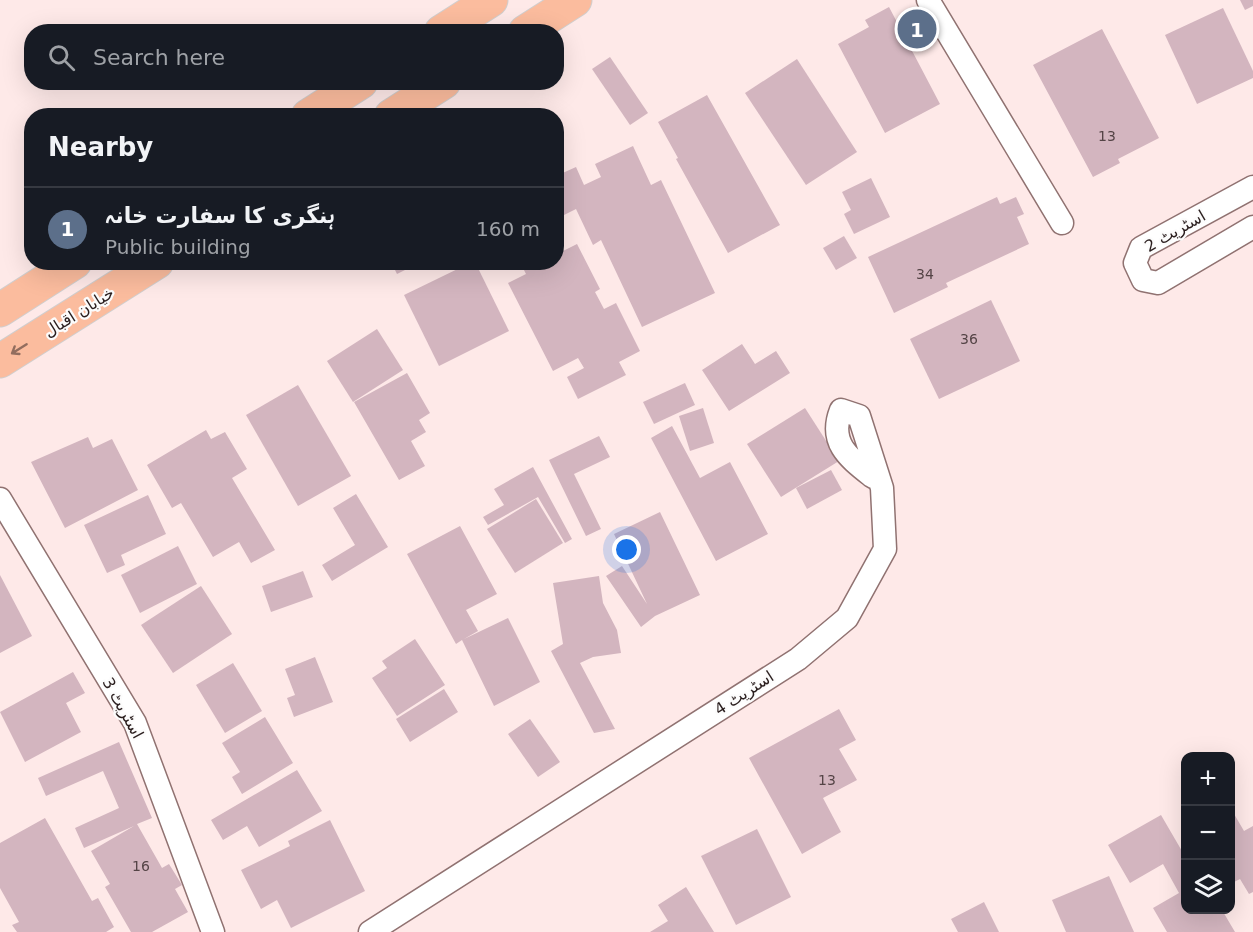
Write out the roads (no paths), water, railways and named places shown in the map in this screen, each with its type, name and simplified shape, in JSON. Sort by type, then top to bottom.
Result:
[{"type":"main road","points":[[454,24],[492,0]]},
{"type":"main road","points":[[538,24],[575,0]]},
{"type":"main road","points":[[320,108],[348,90]]},
{"type":"main road","points":[[403,108],[432,90]]},
{"type":"main road","points":[[0,310],[62,270]]},
{"type":"main road","name":"خیابان اقبال","points":[[0,361],[144,270]]},
{"type":"street","points":[[928,0],[1062,223]]},
{"type":"street","name":"اسٹریٹ 2","points":[[1253,187],[1141,248],[1135,263],[1143,280],[1158,283],[1253,226]]},
{"type":"street","name":"اسٹریٹ 4","points":[[370,932],[798,659],[847,618],[885,549],[882,488],[859,416],[841,410],[835,425],[841,448],[850,459],[873,477]]},
{"type":"street","name":"اسٹریٹ 3","points":[[0,499],[135,723],[213,932]]},
{"type":"place","name":"ہنگری کا سفارت خانہ","points":[[917,29]]}]
